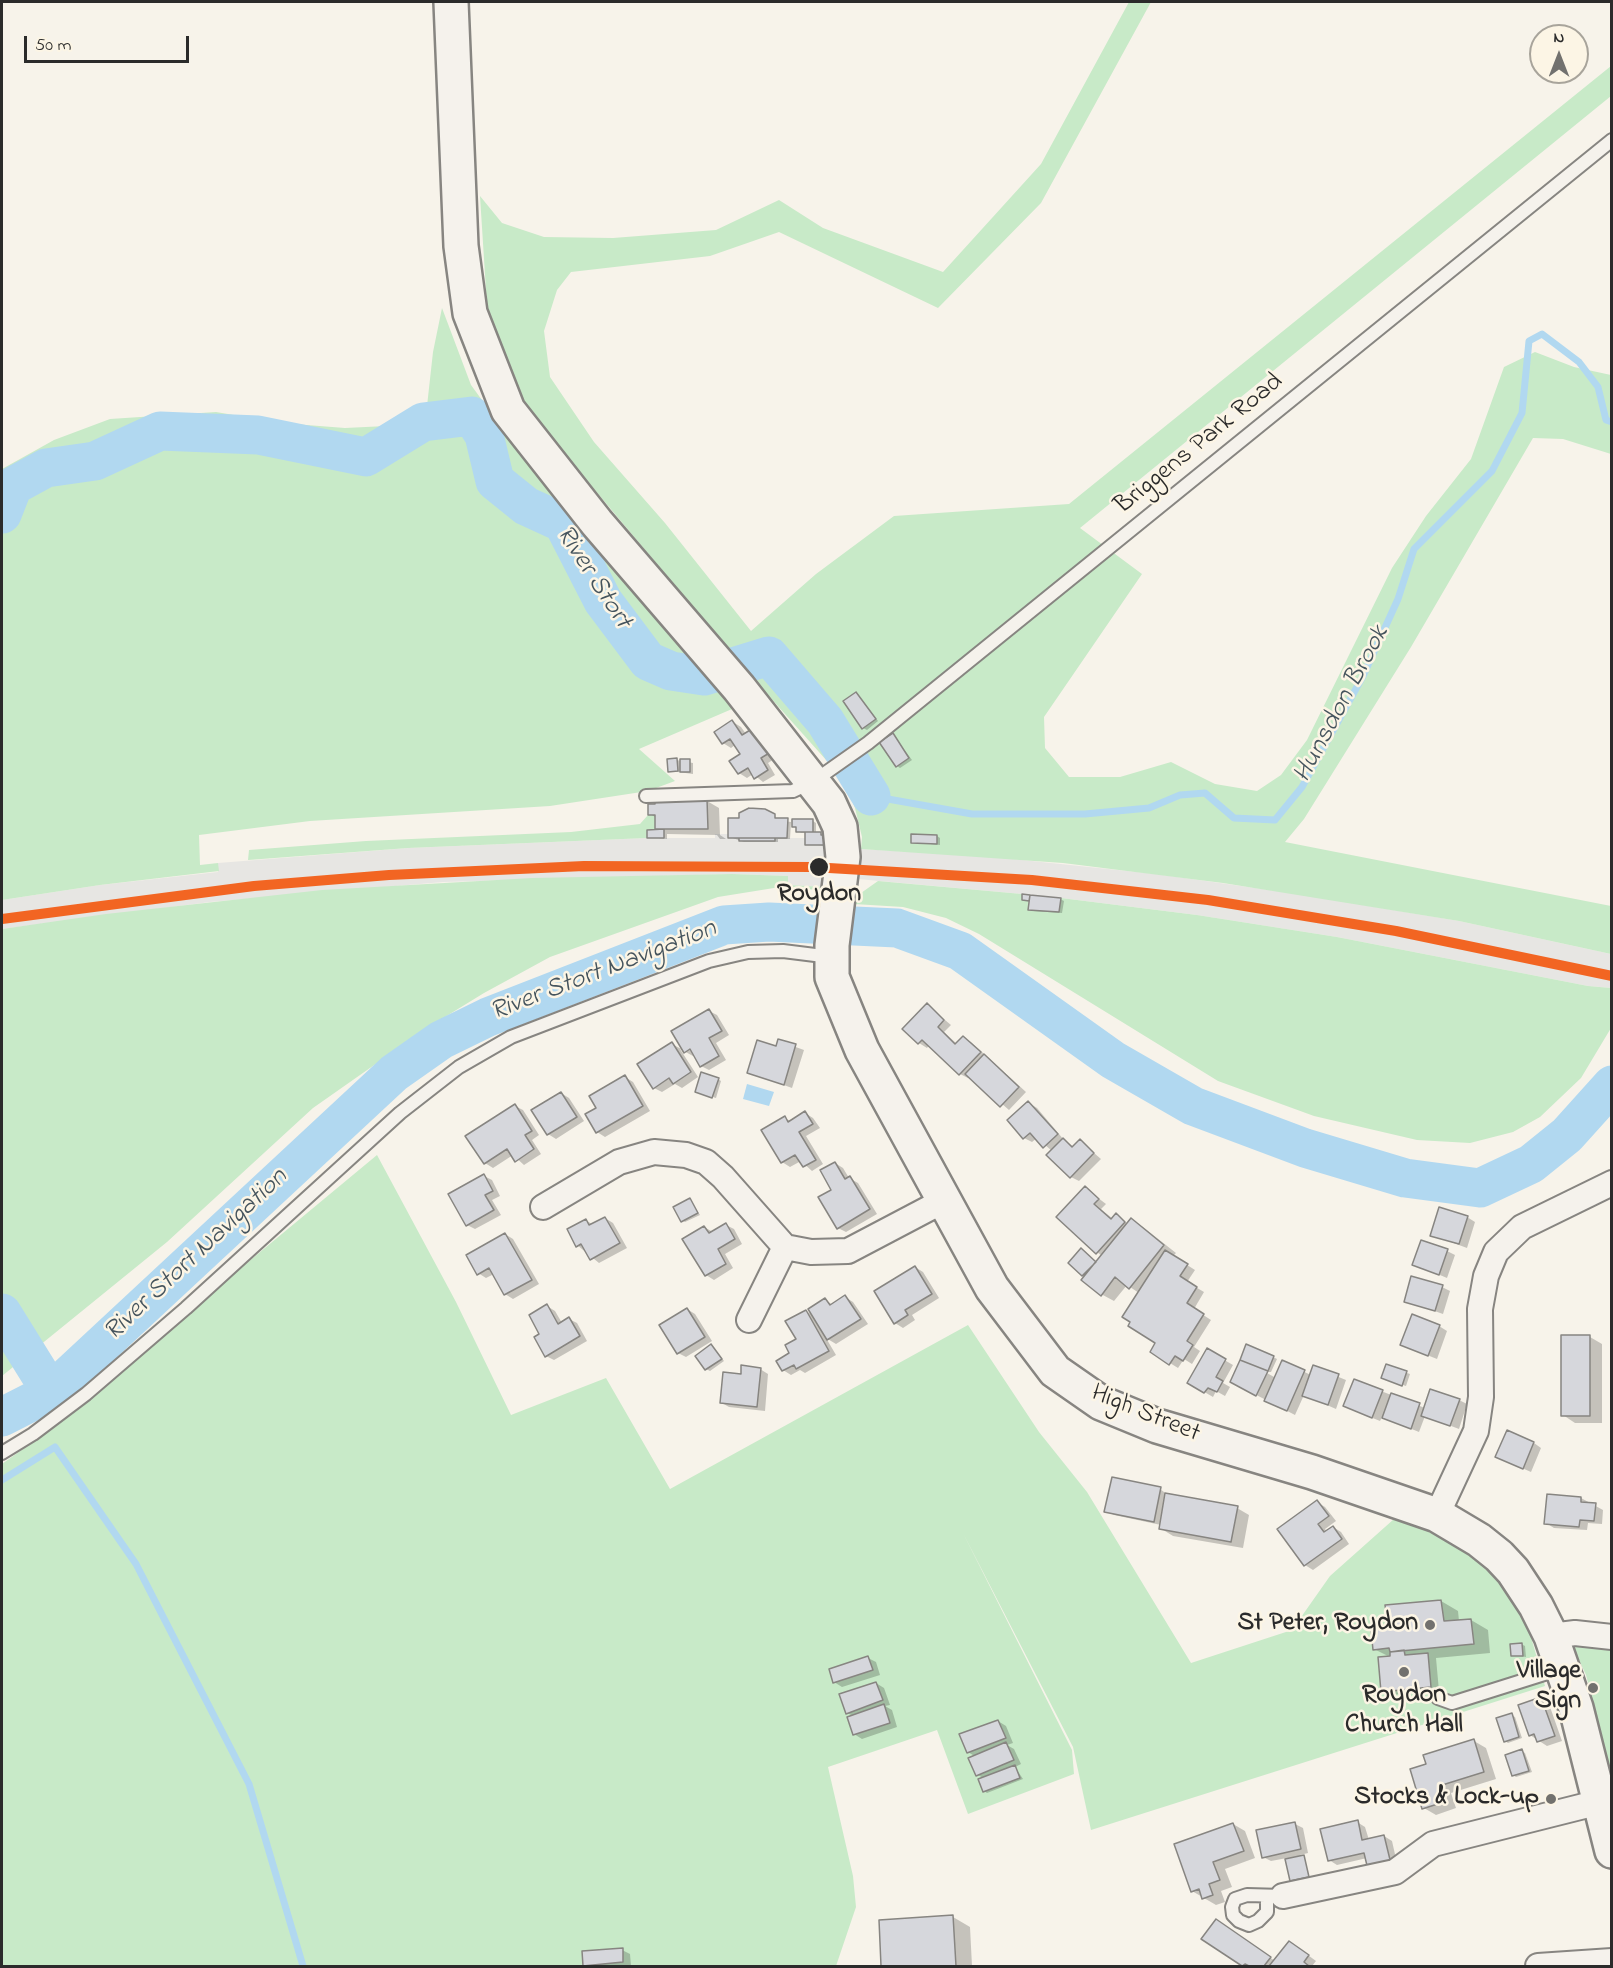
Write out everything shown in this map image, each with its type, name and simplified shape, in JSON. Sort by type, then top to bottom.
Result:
[{"type":"main road","name":"High Street","points":[[451,2],[460,246],[470,314],[508,410],[597,523],[730,678],[825,773],[829,803],[840,827],[843,857],[831,951],[832,977],[848,1019],[943,1201],[992,1288],[1055,1371],[1101,1403],[1157,1426],[1312,1472],[1437,1515],[1479,1540],[1513,1571],[1536,1606],[1551,1636],[1563,1668],[1611,1851]]},
{"type":"street","points":[[543,1207],[620,1162],[654,1152],[686,1155],[706,1162],[723,1177],[785,1246],[812,1252],[848,1251],[943,1201]]},
{"type":"street","points":[[1437,1515],[1476,1431],[1480,1397],[1480,1309],[1486,1276],[1496,1252],[1522,1227],[1611,1183]]},
{"type":"street","points":[[749,1320],[785,1246]]},
{"type":"street","points":[[1551,1636],[1575,1633],[1611,1636]]},
{"type":"street","points":[[1275,1896],[1395,1872],[1434,1844],[1600,1802]]},
{"type":"street","points":[[1538,1966],[1611,1961]]},
{"type":"lane","name":"Briggens Park Road","points":[[646,796],[793,791],[825,773],[855,752],[1611,140]]},
{"type":"lane","points":[[2,1453],[33,1434],[86,1394],[186,1308],[400,1113],[459,1067],[511,1037],[709,961],[748,952],[831,951]]},
{"type":"lane","points":[[1438,1698],[1452,1703],[1538,1678],[1563,1668]]},
{"type":"shaded area","points":[[664,829],[665,838],[715,838],[715,834],[728,834],[729,838],[805,838],[827,847],[825,887],[787,885],[788,876],[732,874],[443,882],[210,902],[2,929],[2,900],[100,885],[218,872],[218,863],[408,848],[647,838],[647,830]]},
{"type":"shaded area","points":[[861,849],[984,856],[1156,874],[1298,894],[1459,921],[1611,954],[1611,988],[1588,986],[1337,937],[1197,915],[1061,898],[1059,912],[1028,910],[1022,900],[1022,894],[858,879]]},
{"type":"green space","points":[[1129,2],[1151,2],[1041,203],[938,308],[779,232],[710,256],[571,272],[557,290],[544,331],[550,377],[594,442],[665,523],[751,631],[816,574],[894,516],[1069,504],[1611,66],[1611,96],[1080,528],[1142,574],[1044,717],[1045,748],[1069,777],[1120,777],[1171,762],[1215,784],[1257,791],[1281,775],[1307,740],[1392,568],[1426,516],[1471,459],[1504,367],[1535,352],[1574,367],[1611,375],[1611,454],[1563,439],[1533,438],[1411,647],[1304,819],[1285,842],[1611,906],[1611,954],[1459,921],[1223,883],[1063,863],[861,849],[862,837],[855,808],[848,791],[827,761],[743,667],[527,409],[501,355],[487,306],[480,196],[502,223],[544,237],[613,238],[716,230],[779,200],[823,228],[943,272],[1041,164]]},
{"type":"green space","points":[[442,308],[471,385],[511,440],[746,703],[639,749],[675,781],[648,791],[550,806],[310,821],[199,835],[200,865],[218,863],[219,871],[100,885],[2,900],[2,469],[54,440],[110,419],[216,412],[281,423],[345,428],[407,425],[426,415],[433,352]]},
{"type":"green space","points":[[648,815],[655,815],[655,829],[647,830],[647,838],[408,848],[248,860],[249,850],[366,841],[571,832],[640,824]]},
{"type":"green space","points":[[732,874],[788,876],[788,885],[825,887],[825,890],[774,888],[718,897],[550,957],[484,993],[427,1028],[313,1108],[167,1242],[2,1376],[2,929],[106,914],[322,890],[532,878]]},
{"type":"green space","points":[[878,881],[1022,894],[1022,900],[1029,901],[1029,910],[1059,912],[1061,898],[1197,915],[1337,937],[1588,986],[1611,988],[1611,1028],[1581,1078],[1540,1117],[1513,1132],[1470,1143],[1417,1140],[1314,1116],[1218,1081],[979,934],[946,918],[903,907],[854,904],[861,893]]},
{"type":"green space","points":[[377,1155],[456,1302],[511,1415],[606,1378],[670,1489],[968,1325],[1039,1432],[1087,1492],[1191,1663],[1292,1630],[1330,1576],[1394,1519],[1435,1530],[1466,1545],[1497,1574],[1519,1606],[1529,1630],[1545,1686],[1091,1830],[1073,1747],[963,1533],[1072,1750],[1074,1774],[968,1814],[937,1730],[828,1767],[853,1876],[856,1907],[836,1966],[2,1966],[2,1464],[88,1402],[236,1272]]},
{"type":"green space","points":[[1611,1644],[1611,1773],[1586,1675],[1572,1645]]},
{"type":"water","points":[[747,1084],[774,1092],[769,1106],[743,1099]]},
{"type":"building","points":[[856,692],[876,719],[862,729],[843,701]]},
{"type":"building","points":[[732,720],[742,735],[760,724],[776,749],[761,758],[768,770],[754,779],[748,768],[738,774],[729,761],[740,754],[730,739],[722,744],[714,732]]},
{"type":"building","points":[[893,733],[909,758],[896,767],[879,742]]},
{"type":"building","points":[[677,758],[678,771],[668,772],[667,759]]},
{"type":"building","points":[[680,759],[690,759],[690,772],[680,772]]},
{"type":"building","points":[[707,799],[708,829],[655,829],[655,815],[648,815],[648,804],[655,804],[655,800]]},
{"type":"building","points":[[749,808],[765,809],[775,814],[775,818],[788,818],[787,838],[728,838],[728,818],[739,818],[739,813]]},
{"type":"building","points":[[792,819],[813,819],[813,832],[796,832],[796,827],[792,827]]},
{"type":"building","points":[[664,829],[664,838],[647,838],[647,830]]},
{"type":"building","points":[[805,832],[821,832],[821,835],[825,835],[825,845],[805,845]]},
{"type":"building","points":[[911,834],[937,835],[937,844],[911,843]]},
{"type":"building","points":[[739,838],[775,838],[775,841],[739,841]]},
{"type":"building","points":[[1022,894],[1030,895],[1029,901],[1022,900]]},
{"type":"building","points":[[1030,895],[1061,898],[1059,912],[1028,910]]},
{"type":"building","points":[[927,1003],[944,1020],[938,1027],[955,1044],[963,1036],[981,1052],[959,1075],[922,1040],[918,1044],[902,1029]]},
{"type":"building","points":[[709,1009],[722,1031],[709,1038],[719,1056],[700,1067],[690,1049],[684,1053],[671,1031]]},
{"type":"building","points":[[778,1039],[796,1044],[784,1085],[747,1073],[757,1040],[776,1046]]},
{"type":"building","points":[[672,1042],[691,1072],[673,1084],[669,1078],[653,1089],[637,1064]]},
{"type":"building","points":[[984,1054],[1019,1087],[1000,1107],[965,1074]]},
{"type":"building","points":[[701,1072],[719,1078],[712,1098],[695,1092]]},
{"type":"building","points":[[625,1075],[643,1106],[596,1133],[585,1114],[596,1108],[589,1096]]},
{"type":"building","points":[[561,1092],[577,1117],[547,1135],[531,1110]]},
{"type":"building","points":[[1028,1101],[1058,1134],[1043,1148],[1030,1133],[1023,1139],[1007,1120]]},
{"type":"building","points":[[515,1104],[532,1131],[525,1135],[534,1149],[515,1162],[507,1149],[484,1164],[465,1136]]},
{"type":"building","points":[[805,1111],[813,1124],[799,1132],[816,1160],[803,1167],[795,1155],[781,1163],[761,1130],[785,1116],[788,1122]]},
{"type":"building","points":[[1063,1138],[1072,1147],[1080,1139],[1094,1153],[1070,1178],[1046,1155]]},
{"type":"building","points":[[835,1162],[845,1179],[850,1176],[870,1209],[837,1229],[818,1197],[831,1190],[820,1170]]},
{"type":"building","points":[[484,1174],[493,1191],[485,1195],[494,1210],[466,1226],[448,1194]]},
{"type":"building","points":[[1085,1186],[1099,1199],[1094,1204],[1111,1219],[1116,1213],[1125,1222],[1096,1254],[1056,1217]]},
{"type":"building","points":[[690,1198],[698,1213],[681,1222],[673,1207]]},
{"type":"building","points":[[1439,1207],[1468,1216],[1459,1244],[1430,1236]]},
{"type":"building","points":[[605,1217],[620,1243],[590,1260],[581,1244],[576,1247],[567,1229],[586,1219],[589,1225]]},
{"type":"building","points":[[1131,1218],[1164,1245],[1129,1289],[1115,1277],[1101,1296],[1081,1280]]},
{"type":"building","points":[[726,1223],[735,1239],[718,1249],[726,1264],[705,1276],[682,1239],[704,1226],[709,1233]]},
{"type":"building","points":[[505,1233],[532,1280],[504,1295],[489,1268],[477,1275],[466,1255]]},
{"type":"building","points":[[1421,1240],[1448,1249],[1439,1275],[1412,1265]]},
{"type":"building","points":[[1081,1248],[1096,1262],[1082,1276],[1068,1263]]},
{"type":"building","points":[[1165,1250],[1188,1264],[1180,1276],[1197,1287],[1187,1303],[1204,1314],[1187,1341],[1193,1345],[1183,1361],[1175,1356],[1169,1365],[1150,1352],[1155,1343],[1128,1326],[1130,1322],[1122,1317]]},
{"type":"building","points":[[915,1266],[932,1294],[905,1310],[908,1315],[894,1324],[874,1291]]},
{"type":"building","points":[[1411,1276],[1443,1285],[1435,1311],[1404,1302]]},
{"type":"building","points":[[845,1295],[861,1319],[827,1340],[808,1309],[825,1298],[830,1305]]},
{"type":"building","points":[[547,1304],[558,1324],[569,1317],[580,1336],[545,1357],[534,1337],[539,1334],[529,1315]]},
{"type":"building","points":[[687,1308],[705,1337],[677,1354],[659,1325]]},
{"type":"building","points":[[806,1310],[829,1351],[796,1369],[794,1365],[782,1371],[776,1361],[789,1353],[785,1345],[796,1339],[785,1321]]},
{"type":"building","points":[[1412,1314],[1440,1325],[1428,1356],[1400,1345]]},
{"type":"building","points":[[1561,1335],[1590,1335],[1590,1416],[1561,1416]]},
{"type":"building","points":[[711,1344],[722,1359],[705,1370],[695,1356]]},
{"type":"building","points":[[1246,1344],[1274,1356],[1268,1371],[1240,1360]]},
{"type":"building","points":[[1207,1348],[1226,1359],[1216,1377],[1223,1381],[1217,1392],[1208,1388],[1204,1393],[1187,1383]]},
{"type":"building","points":[[1240,1360],[1268,1371],[1256,1396],[1230,1382]]},
{"type":"building","points":[[1282,1360],[1305,1370],[1287,1411],[1264,1401]]},
{"type":"building","points":[[1386,1364],[1407,1371],[1402,1386],[1381,1378]]},
{"type":"building","points":[[741,1365],[761,1368],[757,1407],[720,1403],[723,1372],[741,1374]]},
{"type":"building","points":[[1313,1365],[1339,1374],[1328,1405],[1302,1396]]},
{"type":"building","points":[[1354,1379],[1383,1390],[1372,1418],[1343,1406]]},
{"type":"building","points":[[1430,1389],[1460,1399],[1450,1426],[1421,1416]]},
{"type":"building","points":[[1391,1393],[1420,1403],[1411,1429],[1382,1418]]},
{"type":"building","points":[[1507,1430],[1534,1442],[1523,1469],[1495,1457]]},
{"type":"building","points":[[1112,1477],[1161,1487],[1154,1522],[1104,1512]]},
{"type":"building","points":[[1165,1493],[1238,1506],[1231,1542],[1159,1529]]},
{"type":"building","points":[[1547,1494],[1581,1497],[1581,1502],[1596,1503],[1594,1521],[1580,1520],[1579,1527],[1544,1524]]},
{"type":"building","points":[[1317,1500],[1329,1516],[1318,1524],[1324,1532],[1333,1526],[1342,1539],[1304,1566],[1277,1529]]},
{"type":"building","name":"St Peter, Roydon","points":[[1441,1600],[1444,1621],[1471,1619],[1474,1644],[1390,1652],[1389,1648],[1373,1650],[1371,1630],[1388,1628],[1385,1605]]},
{"type":"building","points":[[1522,1643],[1523,1656],[1511,1656],[1510,1644]]},
{"type":"building","name":"Roydon Church Hall","points":[[1404,1650],[1405,1655],[1428,1653],[1431,1687],[1381,1692],[1378,1657],[1390,1656],[1390,1652]]},
{"type":"building","points":[[868,1656],[873,1670],[833,1683],[829,1669]]},
{"type":"building","points":[[876,1682],[883,1700],[846,1714],[839,1694]]},
{"type":"building","points":[[1541,1697],[1555,1736],[1537,1742],[1534,1734],[1529,1736],[1518,1705]]},
{"type":"building","points":[[884,1704],[890,1723],[853,1735],[847,1717]]},
{"type":"building","points":[[1512,1713],[1519,1737],[1504,1742],[1496,1718]]},
{"type":"building","points":[[998,1720],[1006,1738],[967,1753],[959,1734]]},
{"type":"building","points":[[1474,1739],[1484,1772],[1439,1786],[1444,1802],[1422,1809],[1410,1769],[1426,1764],[1423,1755]]},
{"type":"building","points":[[1006,1742],[1014,1760],[976,1776],[968,1758]]},
{"type":"building","points":[[1522,1749],[1529,1771],[1512,1776],[1505,1755]]},
{"type":"building","points":[[1015,1765],[1020,1778],[983,1792],[978,1779]]},
{"type":"building","points":[[1358,1820],[1362,1840],[1384,1835],[1392,1868],[1369,1874],[1364,1853],[1328,1861],[1320,1829]]},
{"type":"building","points":[[1295,1822],[1301,1849],[1262,1858],[1256,1830]]},
{"type":"building","points":[[1233,1823],[1244,1851],[1213,1862],[1220,1880],[1209,1884],[1213,1895],[1202,1899],[1199,1889],[1191,1892],[1174,1844]]},
{"type":"building","points":[[1304,1855],[1309,1877],[1290,1881],[1285,1859]]},
{"type":"building","points":[[953,1915],[956,1966],[881,1966],[879,1920]]},
{"type":"building","points":[[1216,1919],[1271,1957],[1264,1966],[1245,1964],[1242,1966],[1201,1939]]},
{"type":"building","points":[[1289,1941],[1309,1955],[1304,1962],[1309,1966],[1269,1966]]},
{"type":"building","points":[[623,1948],[623,1962],[583,1966],[582,1951]]},
{"type":"waterway","name":"Hunsdon Brook","points":[[871,796],[972,814],[1085,814],[1149,808],[1180,795],[1205,793],[1234,818],[1275,820],[1302,787],[1363,676],[1398,599],[1414,549],[1492,471],[1522,413],[1529,341],[1542,334],[1579,362],[1598,387],[1606,420],[1612,422]]},
{"type":"waterway","name":"River Stort","points":[[2,514],[13,486],[46,468],[95,461],[160,431],[258,435],[366,457],[423,422],[472,416],[484,435],[495,481],[526,506],[563,523],[603,601],[648,661],[671,671],[704,676],[769,656],[825,721],[871,796]]},
{"type":"waterway","name":"River Stort Navigation","points":[[2,1417],[51,1392],[394,1073],[441,1040],[488,1017],[724,925],[769,922],[897,928],[960,951],[1113,1060],[1193,1106],[1305,1148],[1405,1178],[1480,1188],[1531,1164],[1567,1135],[1612,1085]]},
{"type":"waterway","points":[[2,1313],[51,1392]]},
{"type":"waterway","points":[[2,1480],[55,1447],[136,1564],[249,1784],[303,1966]]},
{"type":"transit line","points":[[2,919],[254,886],[389,875],[584,866],[812,867],[1032,880],[1208,900],[1396,931],[1612,976]]},
{"type":"place","name":"Roydon","points":[[819,867]]},
{"type":"place","name":"St Peter, Roydon","points":[[1430,1625]]},
{"type":"place","name":"Roydon Church Hall","points":[[1404,1672]]},
{"type":"place","name":"Village Sign","points":[[1593,1688]]},
{"type":"place","name":"Stocks & Lock-up","points":[[1551,1799]]}]
